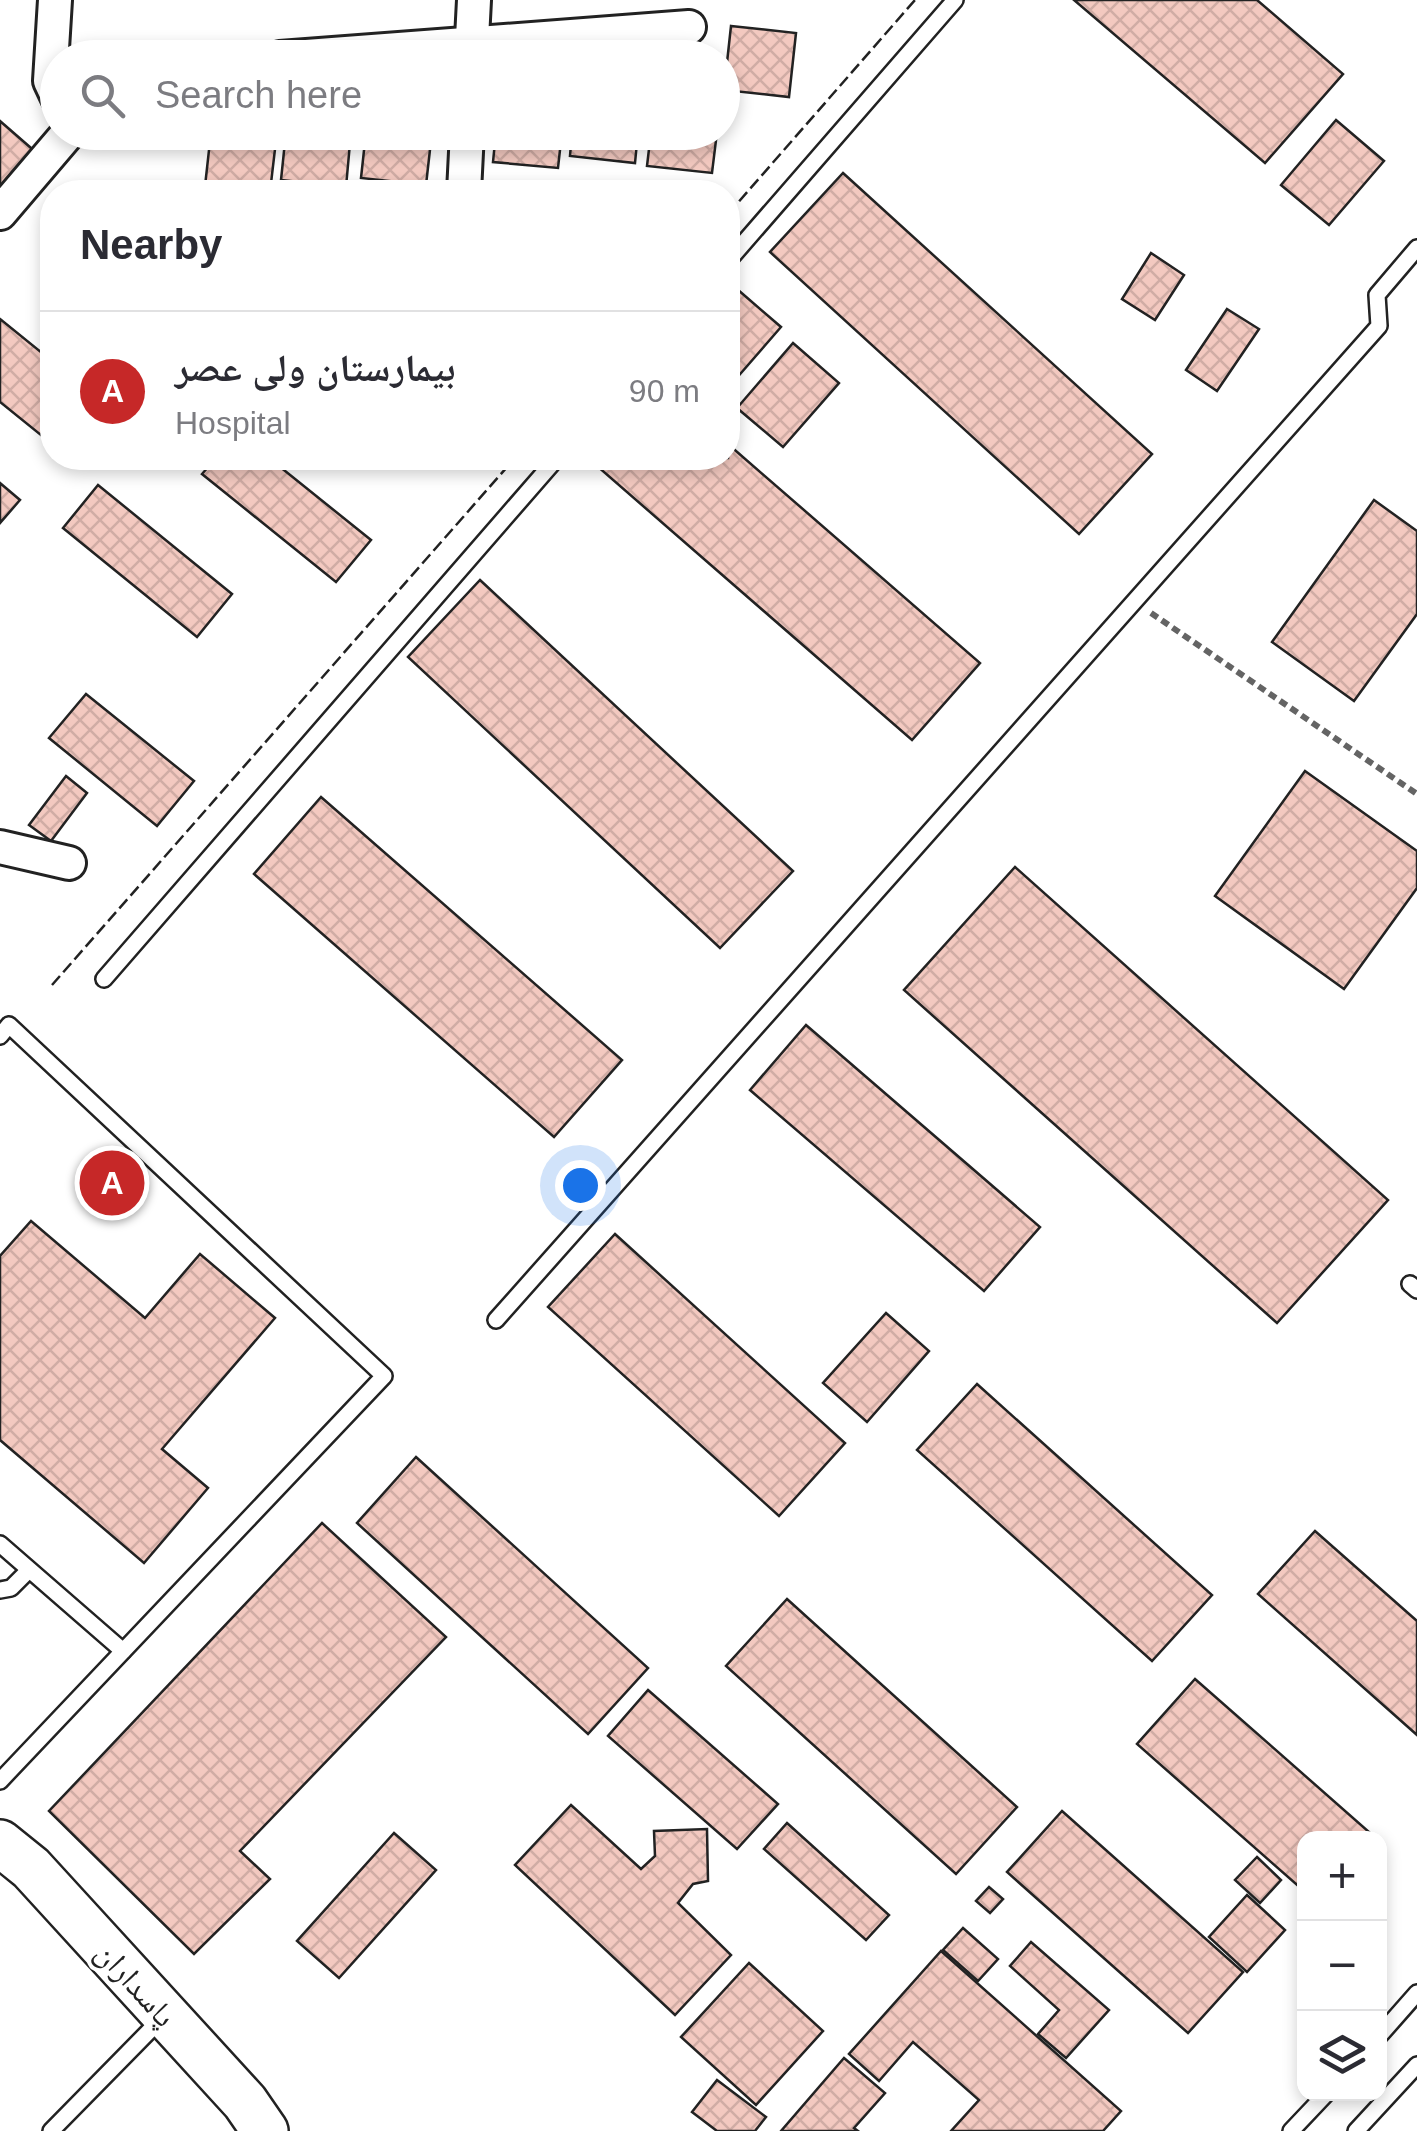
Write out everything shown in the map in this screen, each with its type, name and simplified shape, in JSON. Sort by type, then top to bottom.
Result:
[{"type":"main road","name":"پاسداران","points":[[0,1843],[31,1868],[245,2102],[265,2131]]},
{"type":"street","points":[[53,40],[55,0]]},
{"type":"street","points":[[472,40],[474,0]]},
{"type":"street","points":[[566,40],[689,27]]},
{"type":"street","points":[[0,214],[54,150]]},
{"type":"street","points":[[465,180],[466,150]]},
{"type":"street","points":[[0,847],[68,863]]},
{"type":"lane","points":[[740,247],[954,0]]},
{"type":"lane","points":[[496,1320],[1379,326],[1377,295],[1417,248]]},
{"type":"lane","points":[[104,979],[547,470]]},
{"type":"lane","points":[[0,1036],[9,1025],[384,1376],[0,1781]]},
{"type":"lane","points":[[0,1544],[123,1651]]},
{"type":"lane","points":[[0,1590],[11,1588],[29,1570]]},
{"type":"lane","points":[[1387,2026],[1417,1994]]},
{"type":"lane","points":[[51,2131],[165,2015]]},
{"type":"lane","points":[[1356,2131],[1417,2065]]},
{"type":"lane","points":[[1292,2131],[1320,2101]]},
{"type":"path","points":[[1134,601],[1417,794]]},
{"type":"building","points":[[1074,0],[1257,0],[1343,74],[1265,163]]},
{"type":"building","points":[[731,26],[796,33],[789,97],[740,92],[740,40],[729,40]]},
{"type":"building","points":[[1336,120],[1384,161],[1329,225],[1281,185]]},
{"type":"building","points":[[0,121],[39,155],[0,201]]},
{"type":"building","points":[[209,150],[275,150],[271,180],[206,180]]},
{"type":"building","points":[[284,150],[349,150],[347,180],[281,180]]},
{"type":"building","points":[[364,150],[430,150],[427,180],[361,178]]},
{"type":"building","points":[[494,150],[560,150],[558,168],[493,162]]},
{"type":"building","points":[[570,150],[636,150],[635,163],[570,156]]},
{"type":"building","points":[[649,150],[715,150],[712,173],[647,166]]},
{"type":"building","points":[[843,173],[1152,454],[1079,534],[770,252]]},
{"type":"building","points":[[1151,253],[1184,275],[1155,320],[1122,299]]},
{"type":"building","points":[[740,292],[781,327],[740,374]]},
{"type":"building","points":[[1227,309],[1259,329],[1217,391],[1186,370]]},
{"type":"building","points":[[0,319],[40,351],[40,434],[0,402]]},
{"type":"building","points":[[793,343],[839,383],[783,447],[740,411],[740,405]]},
{"type":"building","points":[[740,454],[980,663],[912,740],[602,470],[740,470]]},
{"type":"building","points":[[206,470],[284,470],[371,540],[336,582],[202,474]]},
{"type":"building","points":[[0,483],[20,500],[0,523]]},
{"type":"building","points":[[98,485],[232,594],[197,637],[63,528]]},
{"type":"building","points":[[1374,500],[1417,531],[1417,614],[1354,701],[1272,642]]},
{"type":"building","points":[[480,580],[793,871],[720,948],[408,657]]},
{"type":"building","points":[[86,694],[194,781],[157,826],[49,738]]},
{"type":"building","points":[[1305,771],[1417,851],[1417,888],[1344,989],[1215,896]]},
{"type":"building","points":[[66,776],[87,793],[51,841],[29,825]]},
{"type":"building","points":[[321,797],[622,1060],[554,1137],[254,874]]},
{"type":"building","points":[[1015,867],[1388,1200],[1277,1323],[904,990]]},
{"type":"building","points":[[806,1025],[1040,1227],[984,1291],[750,1090]]},
{"type":"building","points":[[31,1221],[145,1318],[200,1254],[275,1318],[162,1449],[208,1488],[144,1563],[0,1440],[0,1256]]},
{"type":"building","points":[[615,1234],[845,1443],[779,1516],[548,1307]]},
{"type":"building","points":[[886,1313],[929,1351],[867,1422],[823,1383]]},
{"type":"building","points":[[977,1384],[1212,1595],[1152,1661],[917,1450]]},
{"type":"building","points":[[416,1457],[648,1668],[588,1734],[357,1523]]},
{"type":"building","points":[[322,1523],[446,1637],[240,1851],[270,1879],[194,1954],[49,1811]]},
{"type":"building","points":[[1315,1531],[1417,1621],[1417,1735],[1258,1594]]},
{"type":"building","points":[[787,1599],[1017,1807],[956,1874],[726,1666]]},
{"type":"building","points":[[1195,1679],[1368,1831],[1297,1831],[1297,1885],[1137,1744]]},
{"type":"building","points":[[648,1690],[778,1804],[737,1849],[608,1736]]},
{"type":"building","points":[[571,1805],[641,1869],[655,1856],[654,1831],[707,1829],[708,1881],[693,1884],[678,1903],[731,1955],[675,2015],[515,1865]]},
{"type":"building","points":[[1062,1811],[1243,1972],[1188,2033],[1007,1872]]},
{"type":"building","points":[[787,1823],[889,1915],[866,1940],[764,1849]]},
{"type":"building","points":[[394,1833],[436,1870],[339,1978],[297,1941]]},
{"type":"building","points":[[1257,1857],[1281,1880],[1260,1903],[1235,1880]]},
{"type":"building","points":[[989,1887],[1003,1899],[990,1913],[976,1901]]},
{"type":"building","points":[[1247,1895],[1285,1930],[1247,1972],[1209,1937]]},
{"type":"building","points":[[963,1928],[998,1959],[978,1981],[943,1950]]},
{"type":"building","points":[[1031,1942],[1109,2010],[1066,2058],[1038,2034],[1059,2010],[1010,1966]]},
{"type":"building","points":[[941,1951],[1121,2111],[1103,2131],[951,2131],[979,2100],[913,2042],[879,2081],[849,2054]]},
{"type":"building","points":[[749,1963],[823,2031],[756,2105],[681,2037]]},
{"type":"building","points":[[844,2058],[885,2093],[854,2128],[858,2131],[781,2131]]},
{"type":"building","points":[[717,2080],[766,2117],[755,2131],[717,2131],[692,2112]]},
{"type":"fence","points":[[740,200],[915,0]]},
{"type":"fence","points":[[52,985],[504,470]]},
{"type":"place","name":"بیمارستان ولی عصر","points":[[112,1183]]}]
